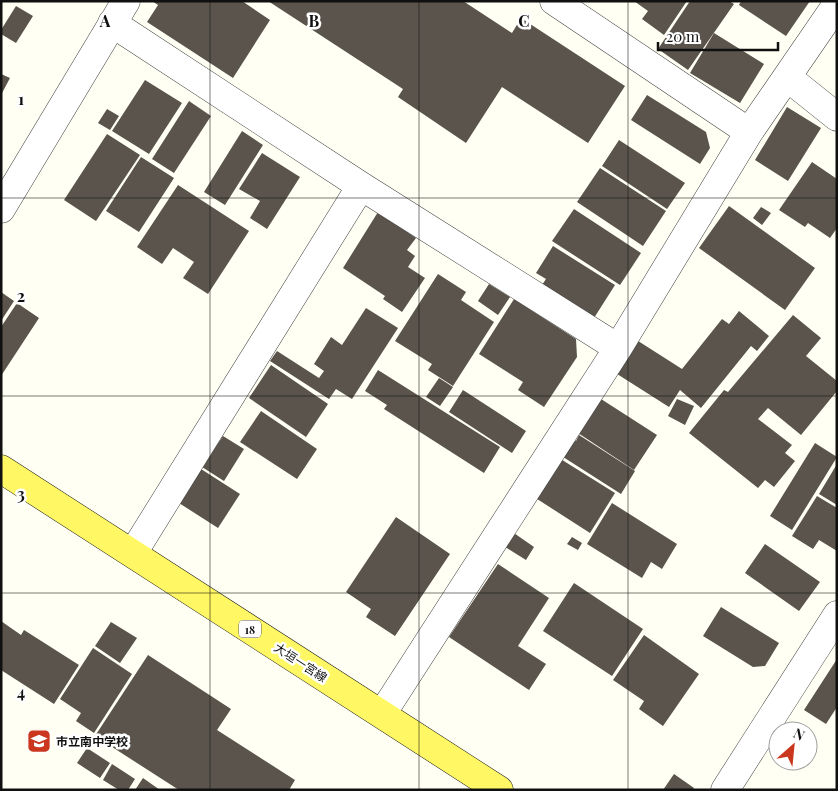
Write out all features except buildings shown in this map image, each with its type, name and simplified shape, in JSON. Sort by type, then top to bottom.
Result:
[{"type":"main road","name":"大垣一宮線","points":[[1,469],[499,790]]},
{"type":"street","points":[[554,1],[749,132]]},
{"type":"street","points":[[382,714],[618,348],[749,132],[837,4]]},
{"type":"street","points":[[1,209],[119,12],[361,186],[618,348]]},
{"type":"street","points":[[786,77],[837,117]]},
{"type":"street","points":[[133,553],[361,186]]},
{"type":"street","points":[[725,790],[837,615]]},
{"type":"place","name":"市立南中学校","points":[[39,741]]}]
